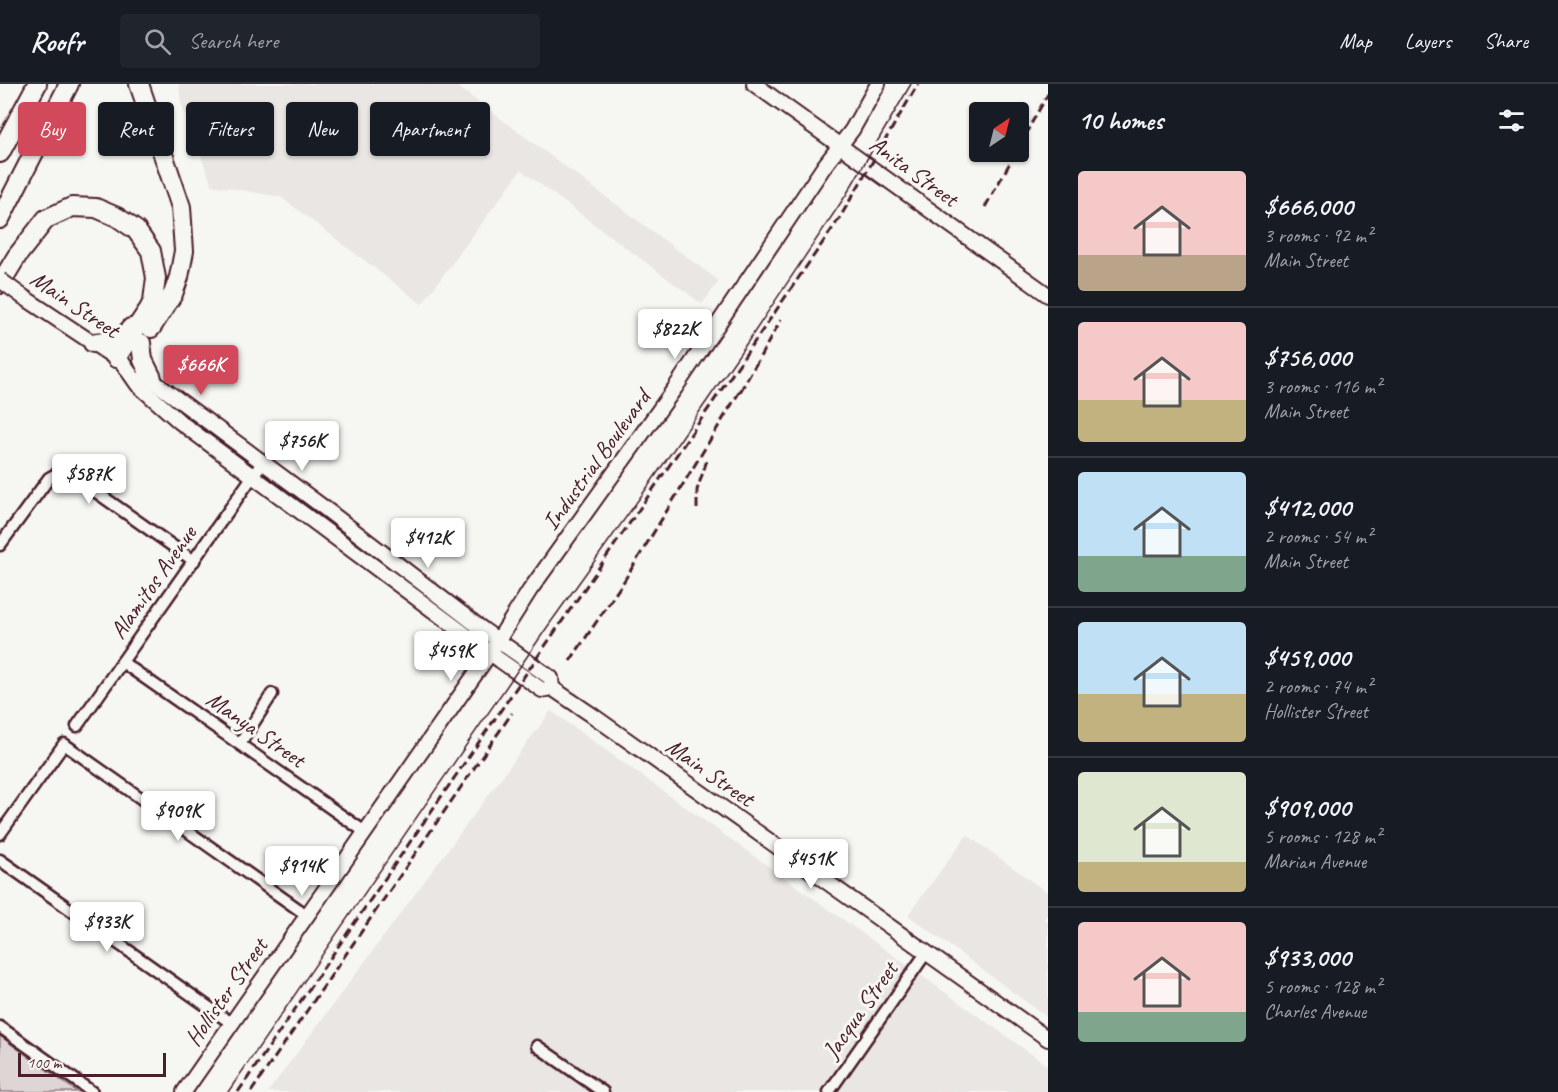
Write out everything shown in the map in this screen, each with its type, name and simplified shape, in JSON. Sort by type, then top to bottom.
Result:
[{"type":"highway","points":[[0,153],[37,84]]},
{"type":"highway","points":[[0,219],[69,84]]},
{"type":"highway","points":[[120,361],[141,343],[173,294],[184,251],[181,207],[140,84]]},
{"type":"highway","points":[[0,282],[45,219],[72,207],[96,208],[117,217],[136,230],[152,251],[156,278],[153,301],[120,361]]},
{"type":"highway","points":[[93,343],[113,342],[126,335],[149,309]]},
{"type":"highway","points":[[141,343],[143,360],[152,378]]},
{"type":"main road","name":"Anita Street","points":[[754,84],[1048,295]]},
{"type":"main road","name":"Industrial Boulevard","points":[[490,653],[530,590],[641,437],[852,130],[878,84]]},
{"type":"main road","name":"Main Street","points":[[0,282],[120,361],[152,378],[498,641],[551,678],[552,688]]},
{"type":"main road","name":"Main Street","points":[[120,361],[138,385],[180,422],[490,653],[542,690],[552,688],[1048,1039]]},
{"type":"main road","name":"Hollister Street","points":[[184,1092],[490,653]]},
{"type":"street","name":"Alamitos Avenue","points":[[77,726],[262,463]]},
{"type":"street","points":[[0,546],[49,478],[54,474],[65,472],[194,561]]},
{"type":"street","name":"Manya Street","points":[[122,662],[365,832]]},
{"type":"street","points":[[240,744],[272,694]]},
{"type":"street","points":[[0,834],[64,744],[308,916]]},
{"type":"street","points":[[0,860],[231,1023]]},
{"type":"street","name":"Jacqua Street","points":[[829,1092],[926,953]]},
{"type":"street","points":[[0,1027],[92,1092]]},
{"type":"street","points":[[537,1046],[603,1092]]},
{"type":"shaded area","points":[[179,84],[454,84],[478,102],[370,102],[370,156],[490,156],[490,111],[719,281],[702,304],[521,170],[422,304],[281,197],[212,185],[201,156],[274,156],[274,102],[186,102],[186,116],[181,103]]},
{"type":"shaded area","points":[[551,711],[1048,1066],[1048,1092],[268,1092]]},
{"type":"shaded area","points":[[967,835],[1048,893],[1048,914],[1044,919],[1048,923],[1048,1018],[908,915]]},
{"type":"shaded area","points":[[0,1036],[77,1092],[0,1092]]},
{"type":"tram line","points":[[228,1092],[548,626],[751,337],[846,195],[911,84]]},
{"type":"railway","points":[[238,1092],[839,219],[918,84]]},
{"type":"railway","points":[[1029,128],[1048,94]]},
{"type":"railway","points":[[985,207],[1010,162]]},
{"type":"railway","points":[[740,392],[781,320]]},
{"type":"railway","points":[[570,661],[624,581],[743,386]]},
{"type":"railway","points":[[697,509],[697,490],[708,457]]},
{"type":"railway","points":[[251,1092],[512,713]]}]
